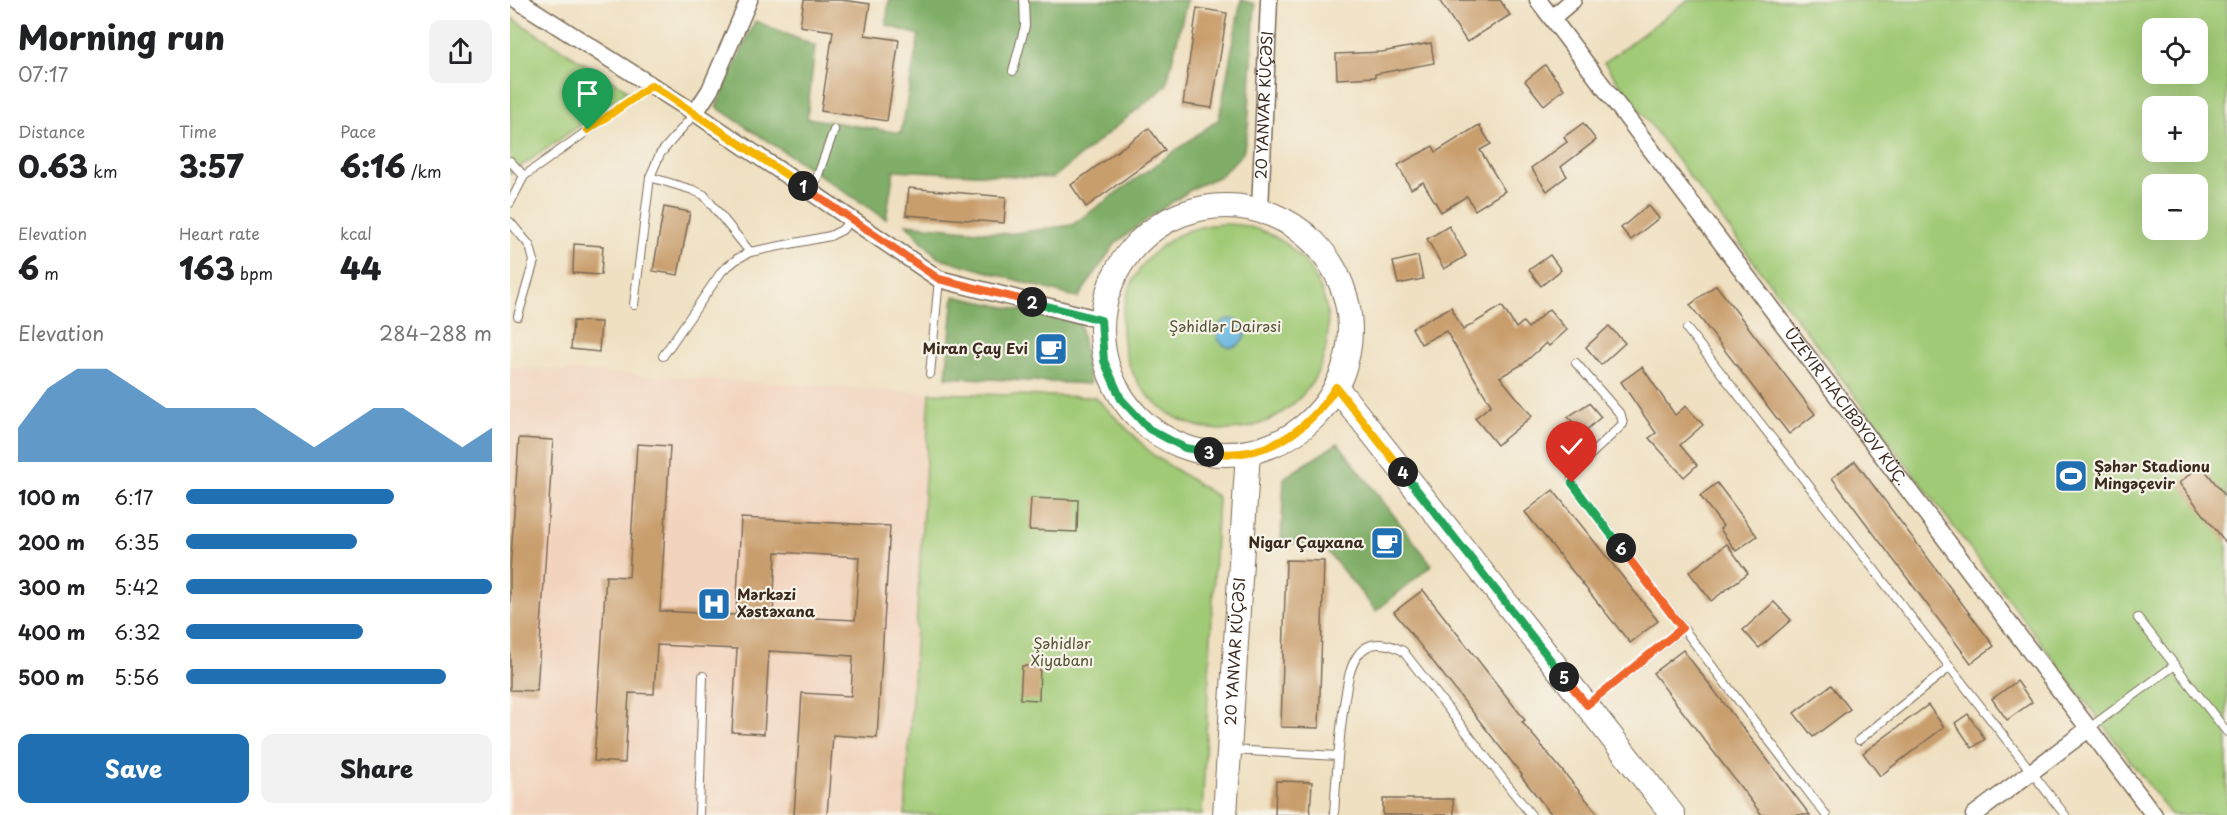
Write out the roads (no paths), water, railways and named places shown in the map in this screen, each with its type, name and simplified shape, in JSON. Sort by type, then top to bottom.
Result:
[{"type":"main road","points":[[1212,206],[1236,206],[1260,210],[1283,219],[1304,232],[1335,269],[1345,292],[1349,316],[1350,340],[1345,364],[1336,387],[1324,406],[1308,423],[1291,436],[1270,446],[1248,452],[1226,454],[1185,448],[1149,429],[1121,399],[1104,361],[1101,320],[1111,280],[1128,252],[1158,225],[1188,211],[1212,206]]},
{"type":"main road","points":[[1336,387],[1673,815]]},
{"type":"main road","name":"20 YANVAR KÜÇƏSI","points":[[1225,815],[1248,452]]},
{"type":"street","points":[[517,0],[695,113],[939,279],[1101,320]]},
{"type":"street","points":[[695,113],[710,90],[749,0]]},
{"type":"street","name":"20 YANVAR KÜÇƏSI","points":[[1260,210],[1269,0]]},
{"type":"street","points":[[1538,0],[2087,730],[2154,815]]},
{"type":"street","points":[[1552,18],[1573,0]]},
{"type":"street","points":[[1974,815],[2087,730]]},
{"type":"lane","points":[[1013,71],[1025,26],[1024,0]]},
{"type":"lane","points":[[510,203],[524,176],[652,85]]},
{"type":"lane","points":[[634,305],[650,177],[660,154],[695,113]]},
{"type":"lane","points":[[812,192],[834,130]]},
{"type":"lane","points":[[510,161],[524,176]]},
{"type":"lane","points":[[650,177],[704,195],[750,252]]},
{"type":"lane","points":[[663,356],[722,271],[736,259],[750,252],[830,236],[842,230],[851,219]]},
{"type":"lane","points":[[510,222],[530,246],[534,261],[518,316]]},
{"type":"lane","points":[[930,374],[939,279]]},
{"type":"lane","points":[[1687,329],[2065,815]]},
{"type":"lane","points":[[1576,363],[1621,415],[1623,424],[1572,472],[1572,483],[1826,815]]},
{"type":"lane","points":[[2138,618],[2227,732]]},
{"type":"lane","points":[[1587,705],[1682,628]]},
{"type":"lane","points":[[1334,815],[1336,756],[1349,674],[1358,654],[1373,645],[1390,644],[1403,651],[1531,815]]},
{"type":"lane","points":[[2087,730],[2175,665]]},
{"type":"lane","points":[[1859,740],[1950,668]]},
{"type":"lane","points":[[699,815],[704,676]]},
{"type":"lane","points":[[1229,750],[1336,756]]},
{"type":"water","points":[[1231,319],[1241,323],[1245,333],[1241,343],[1231,347],[1221,343],[1217,333],[1221,323]]},
{"type":"place","name":"Miran Çay Evi","points":[[1051,349]]},
{"type":"place","name":"Şəhər Stadionu Mingəçevir","points":[[2071,476]]},
{"type":"place","name":"Nigar Çayxana","points":[[1387,543]]},
{"type":"place","name":"Mərkəzi Xəstəxana","points":[[714,604]]},
{"type":"park label","name":"Şəhidlər Dairəsi","points":[[1225,327]]},
{"type":"park label","name":"Şəhidlər Xiyabanı","points":[[1062,652]]}]
